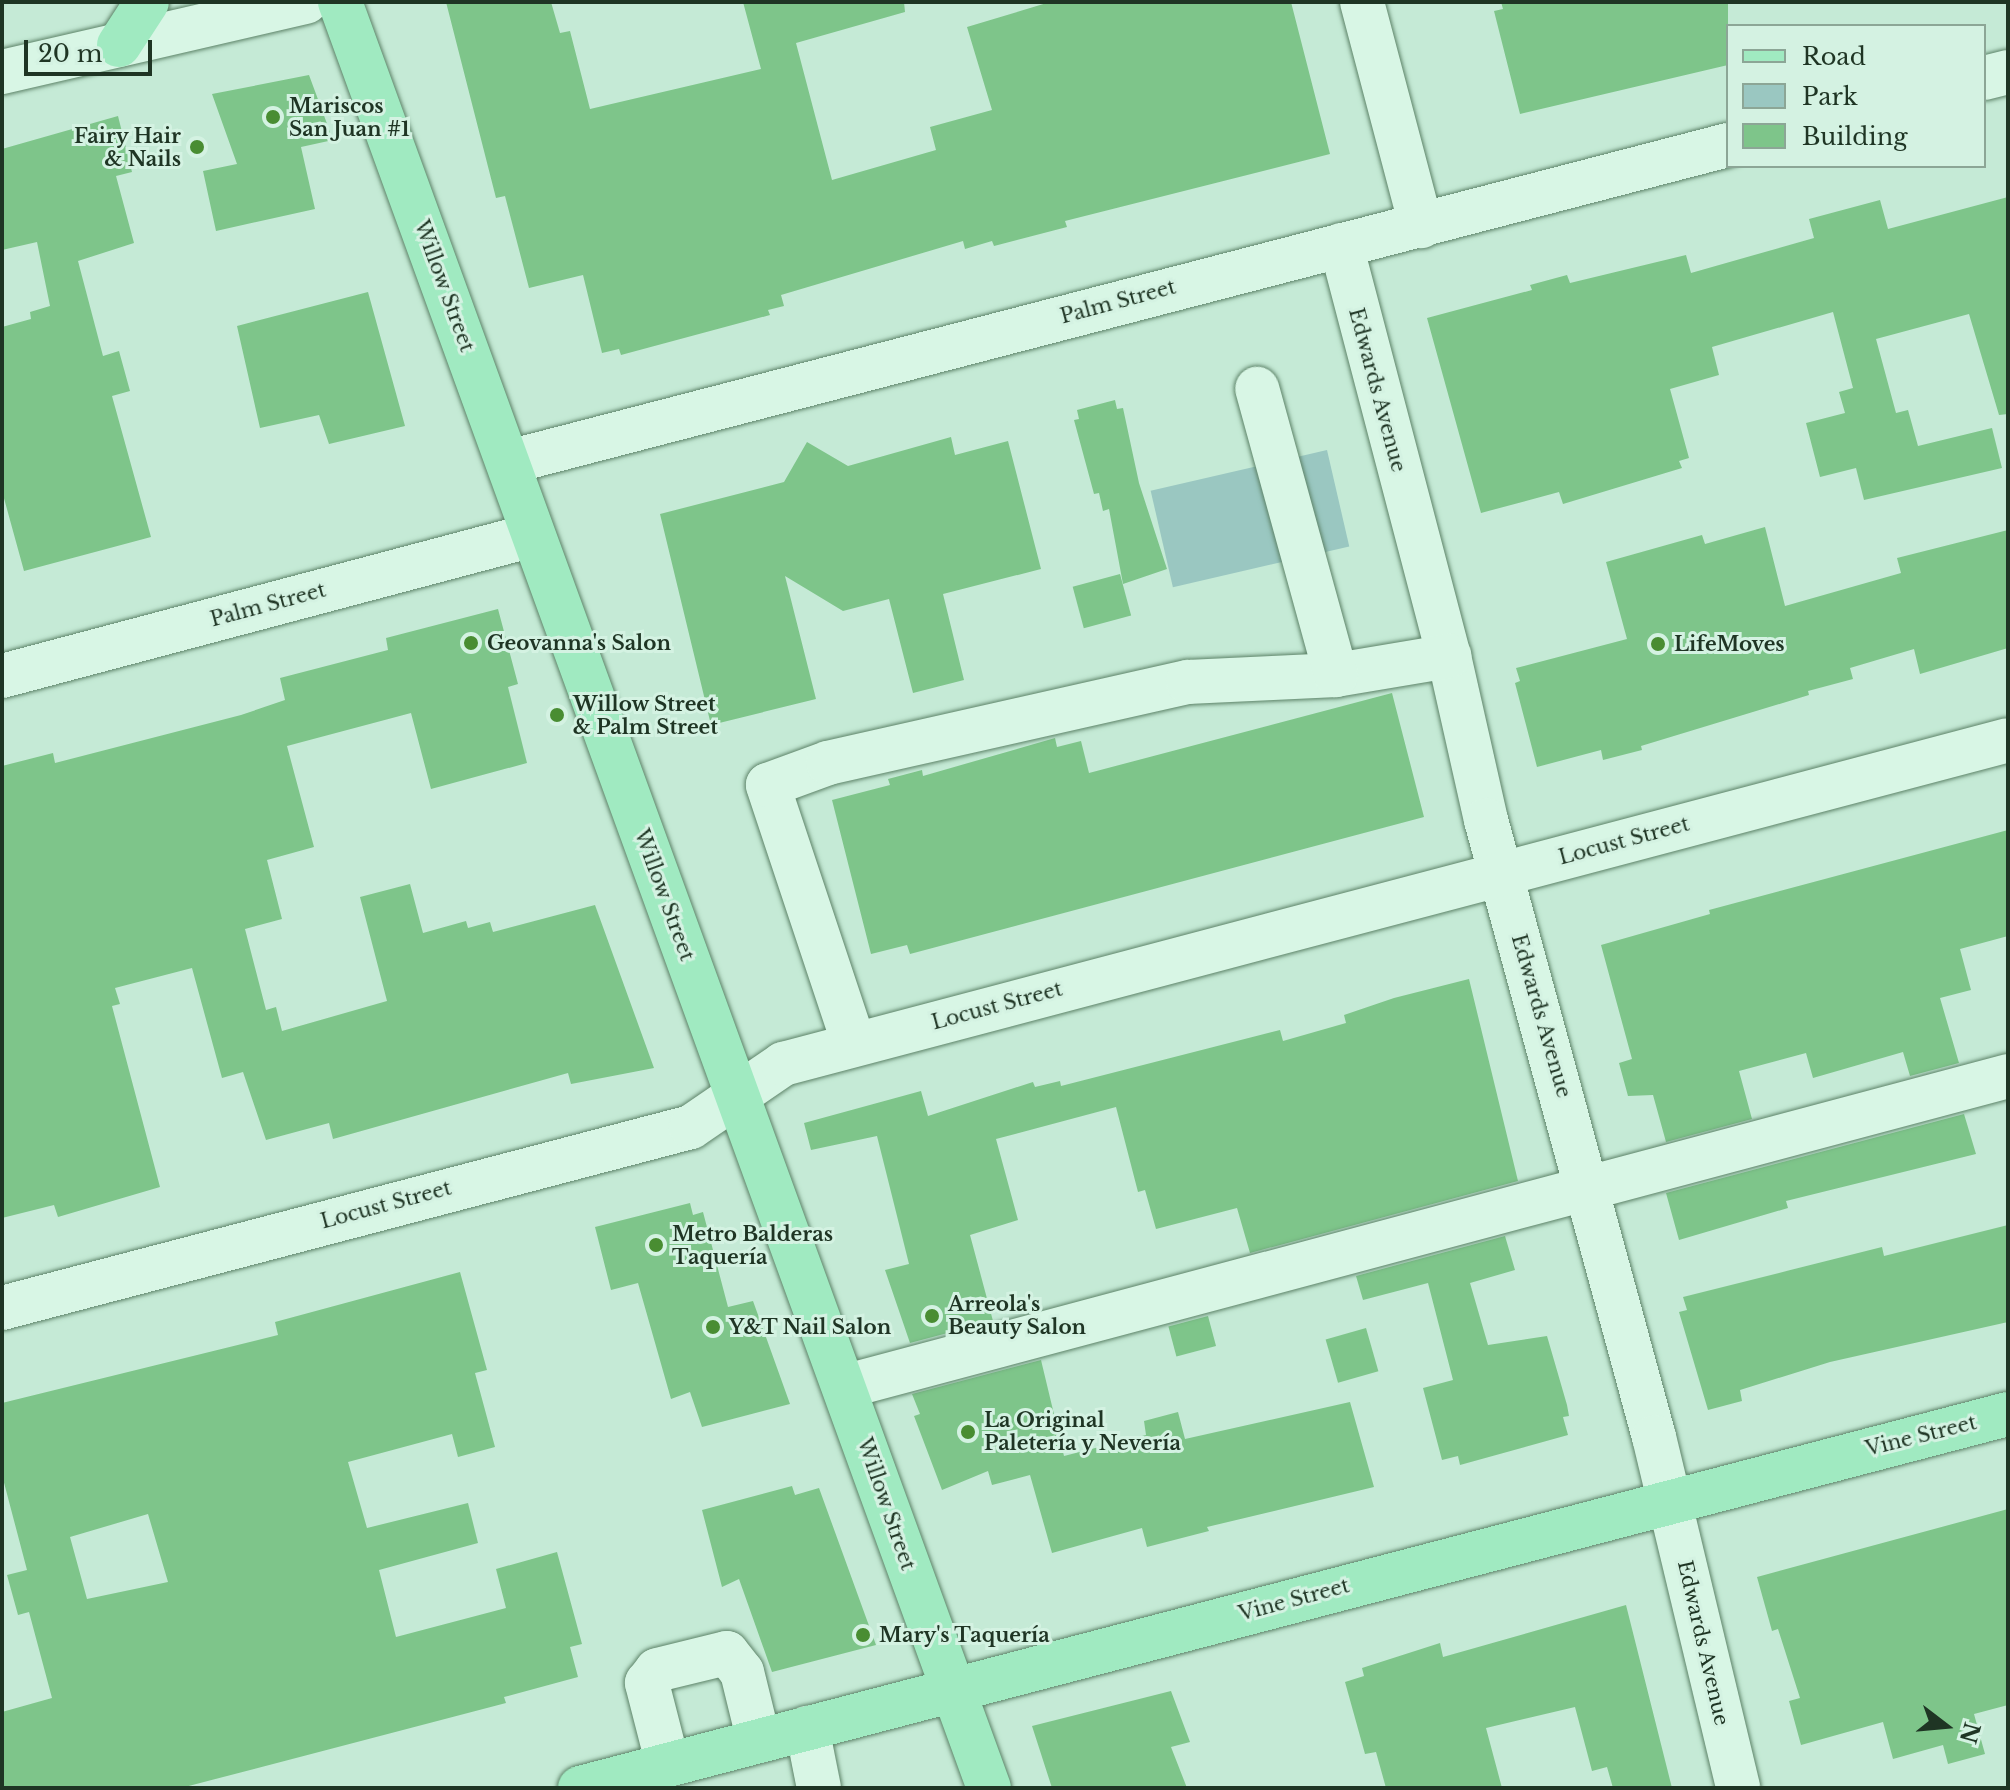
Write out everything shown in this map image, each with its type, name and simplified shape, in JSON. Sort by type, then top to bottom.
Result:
[{"type":"main road","points":[[119,45],[147,2]]},
{"type":"main road","name":"Willow Street","points":[[340,2],[509,462],[735,1094],[847,1386],[989,1788]]},
{"type":"main road","name":"Vine Street","points":[[580,1788],[1669,1500],[2008,1414]]},
{"type":"street","points":[[2,72],[306,2]]},
{"type":"street","points":[[1362,2],[1421,226]]},
{"type":"street","points":[[1986,78],[2008,72]]},
{"type":"street","name":"Palm Street","points":[[509,462],[1726,146]]},
{"type":"street","name":"Edwards Avenue","points":[[1341,245],[1449,656],[1500,873],[1589,1186],[1738,1788]]},
{"type":"street","points":[[1257,389],[1336,675]]},
{"type":"street","name":"Palm Street","points":[[2,676],[533,535]]},
{"type":"street","points":[[854,1044],[768,785],[828,763],[1188,682],[1336,675],[1449,656]]},
{"type":"street","name":"Locust Street","points":[[2,1308],[691,1127],[783,1064],[2008,740]]},
{"type":"street","points":[[847,1386],[2008,1076]]},
{"type":"street","points":[[668,1765],[647,1683],[657,1670],[727,1653],[742,1672],[759,1741]]},
{"type":"street","points":[[807,1728],[819,1788]]},
{"type":"green space","points":[[1327,450],[1349,546],[1173,587],[1151,491]]},
{"type":"building","points":[[446,2],[551,2],[560,33],[570,31],[590,109],[761,69],[743,2],[904,2],[905,12],[796,43],[832,180],[936,150],[930,127],[992,110],[967,27],[1050,2],[1291,2],[1330,154],[1065,221],[1067,227],[994,246],[992,241],[965,249],[963,241],[781,295],[784,306],[768,310],[770,315],[621,355],[619,349],[602,353],[583,275],[529,288],[505,196],[496,198]]},
{"type":"building","points":[[1501,2],[1728,2],[1726,65],[1520,114],[1494,11],[1503,9]]},
{"type":"building","points":[[309,75],[333,140],[301,147],[315,209],[216,231],[203,171],[237,164],[212,94]]},
{"type":"building","points":[[118,116],[132,172],[116,176],[134,243],[78,261],[103,356],[119,351],[130,391],[112,396],[151,537],[24,571],[2,491],[2,327],[31,319],[30,312],[50,306],[37,242],[2,250],[2,149]]},
{"type":"building","points":[[2008,197],[2008,414],[1999,415],[1969,314],[1876,339],[1896,413],[1908,410],[1918,446],[1992,428],[2002,468],[1864,500],[1856,468],[1820,477],[1806,423],[1845,413],[1839,392],[1853,388],[1833,312],[1712,347],[1719,375],[1670,389],[1689,458],[1679,461],[1682,468],[1563,504],[1559,492],[1481,513],[1427,318],[1532,290],[1530,285],[1567,275],[1570,283],[1686,255],[1691,273],[1814,238],[1809,219],[1880,200],[1888,229]]},
{"type":"building","points":[[368,292],[405,426],[329,444],[319,415],[260,428],[237,326]]},
{"type":"building","points":[[1115,400],[1117,409],[1123,408],[1139,483],[1167,569],[1123,584],[1109,509],[1103,511],[1099,493],[1094,494],[1074,420],[1079,419],[1077,410]]},
{"type":"building","points":[[951,437],[955,455],[1008,441],[1041,569],[943,594],[964,680],[913,693],[889,599],[843,611],[785,576],[816,699],[711,725],[660,514],[784,482],[807,442],[848,466]]},
{"type":"building","points":[[1765,527],[1785,606],[1901,573],[1897,558],[2008,530],[2008,648],[1920,674],[1914,649],[1850,668],[1853,679],[1641,746],[1642,750],[1603,760],[1601,750],[1537,767],[1515,683],[1520,681],[1516,668],[1627,639],[1606,562],[1702,535],[1705,544]]},
{"type":"building","points":[[1120,574],[1131,616],[1084,628],[1073,587]]},
{"type":"building","points":[[498,609],[518,684],[508,687],[527,763],[431,789],[411,713],[287,746],[314,847],[267,860],[282,919],[245,929],[266,1010],[276,1007],[282,1031],[387,1001],[360,897],[410,884],[423,933],[466,921],[468,928],[490,922],[493,932],[595,905],[654,1068],[571,1084],[568,1073],[333,1139],[329,1123],[266,1140],[243,1072],[222,1078],[192,968],[115,988],[120,1004],[112,1006],[160,1187],[58,1217],[54,1205],[2,1218],[2,766],[53,753],[55,763],[241,715],[285,700],[280,678],[388,650],[386,638]]},
{"type":"building","points":[[1392,693],[1424,817],[910,954],[907,945],[871,954],[832,800],[890,785],[888,779],[922,770],[923,776],[1055,738],[1057,747],[1081,741],[1089,773]]},
{"type":"building","points":[[2008,830],[2008,936],[1960,949],[1971,990],[1940,998],[1959,1063],[1910,1076],[1903,1052],[1813,1078],[1806,1053],[1739,1071],[1752,1119],[1666,1142],[1653,1095],[1628,1096],[1619,1063],[1632,1059],[1601,945],[1710,914],[1709,910]]},
{"type":"building","points":[[1469,979],[1518,1181],[1250,1253],[1237,1208],[1156,1229],[1145,1190],[1138,1192],[1116,1107],[996,1139],[1018,1220],[970,1235],[993,1321],[910,1343],[885,1270],[909,1264],[877,1136],[811,1150],[804,1123],[921,1091],[928,1116],[1033,1082],[1035,1087],[1060,1081],[1061,1086],[1280,1030],[1283,1041],[1346,1023],[1344,1015],[1394,998]]},
{"type":"building","points":[[1964,1114],[1976,1154],[1786,1201],[1788,1208],[1679,1240],[1666,1193]]},
{"type":"building","points":[[690,1203],[693,1215],[703,1212],[728,1307],[753,1301],[790,1404],[702,1427],[690,1392],[671,1399],[638,1283],[611,1290],[595,1227]]},
{"type":"building","points":[[2008,1225],[2008,1322],[1830,1362],[1740,1390],[1742,1401],[1708,1410],[1679,1312],[1687,1310],[1683,1297],[1882,1247],[1884,1256]]},
{"type":"building","points":[[1505,1236],[1515,1270],[1470,1283],[1488,1345],[1547,1336],[1567,1405],[1569,1416],[1563,1417],[1568,1435],[1460,1465],[1458,1456],[1442,1460],[1423,1388],[1453,1380],[1428,1283],[1363,1300],[1356,1276]]},
{"type":"building","points":[[460,1272],[487,1370],[475,1373],[495,1447],[458,1457],[452,1434],[348,1462],[367,1528],[468,1503],[478,1543],[379,1570],[396,1637],[506,1608],[496,1569],[557,1552],[582,1644],[570,1647],[578,1677],[504,1697],[506,1703],[181,1788],[2,1788],[2,1712],[52,1698],[29,1612],[18,1615],[7,1575],[27,1570],[2,1475],[2,1403],[278,1335],[275,1322]],"holes":[[[148,1514],[168,1582],[87,1599],[70,1537]]]},
{"type":"building","points":[[1208,1316],[1216,1346],[1176,1357],[1168,1327]]},
{"type":"building","points":[[1366,1328],[1378,1371],[1338,1383],[1326,1340]]},
{"type":"building","points":[[1041,1360],[1064,1456],[1146,1435],[1144,1421],[1178,1412],[1185,1439],[1350,1402],[1374,1487],[1207,1527],[1209,1531],[1147,1547],[1142,1528],[1052,1553],[1030,1475],[992,1485],[988,1471],[942,1490],[914,1416],[920,1414],[912,1394]]},
{"type":"building","points":[[792,1486],[795,1495],[819,1488],[876,1645],[772,1672],[739,1579],[722,1587],[702,1510]]},
{"type":"building","points":[[2008,1509],[2008,1705],[1974,1714],[1985,1754],[1948,1764],[1943,1745],[1893,1759],[1883,1722],[1801,1745],[1789,1701],[1800,1698],[1778,1629],[1772,1631],[1757,1577]]},
{"type":"building","points":[[1626,1605],[1672,1788],[1613,1788],[1607,1767],[1592,1771],[1575,1707],[1486,1728],[1502,1788],[1386,1788],[1376,1752],[1365,1754],[1345,1682],[1364,1676],[1362,1668],[1440,1643],[1443,1657]]},
{"type":"building","points":[[1171,1691],[1190,1742],[1171,1747],[1187,1788],[1052,1788],[1032,1726]]},
{"type":"place","name":"Mariscos San Juan #1","points":[[273,117]]},
{"type":"place","name":"Fairy Hair & Nails","points":[[197,147]]},
{"type":"place","name":"Geovanna's Salon","points":[[471,643]]},
{"type":"place","name":"LifeMoves","points":[[1658,644]]},
{"type":"place","name":"Willow Street & Palm Street","points":[[557,715]]},
{"type":"place","name":"Metro Balderas Taquería","points":[[656,1245]]},
{"type":"place","name":"Arreola's Beauty Salon","points":[[932,1316]]},
{"type":"place","name":"Y&T Nail Salon","points":[[713,1327]]},
{"type":"place","name":"La Original Paletería y Nevería","points":[[968,1432]]},
{"type":"place","name":"Mary's Taquería","points":[[863,1635]]}]
